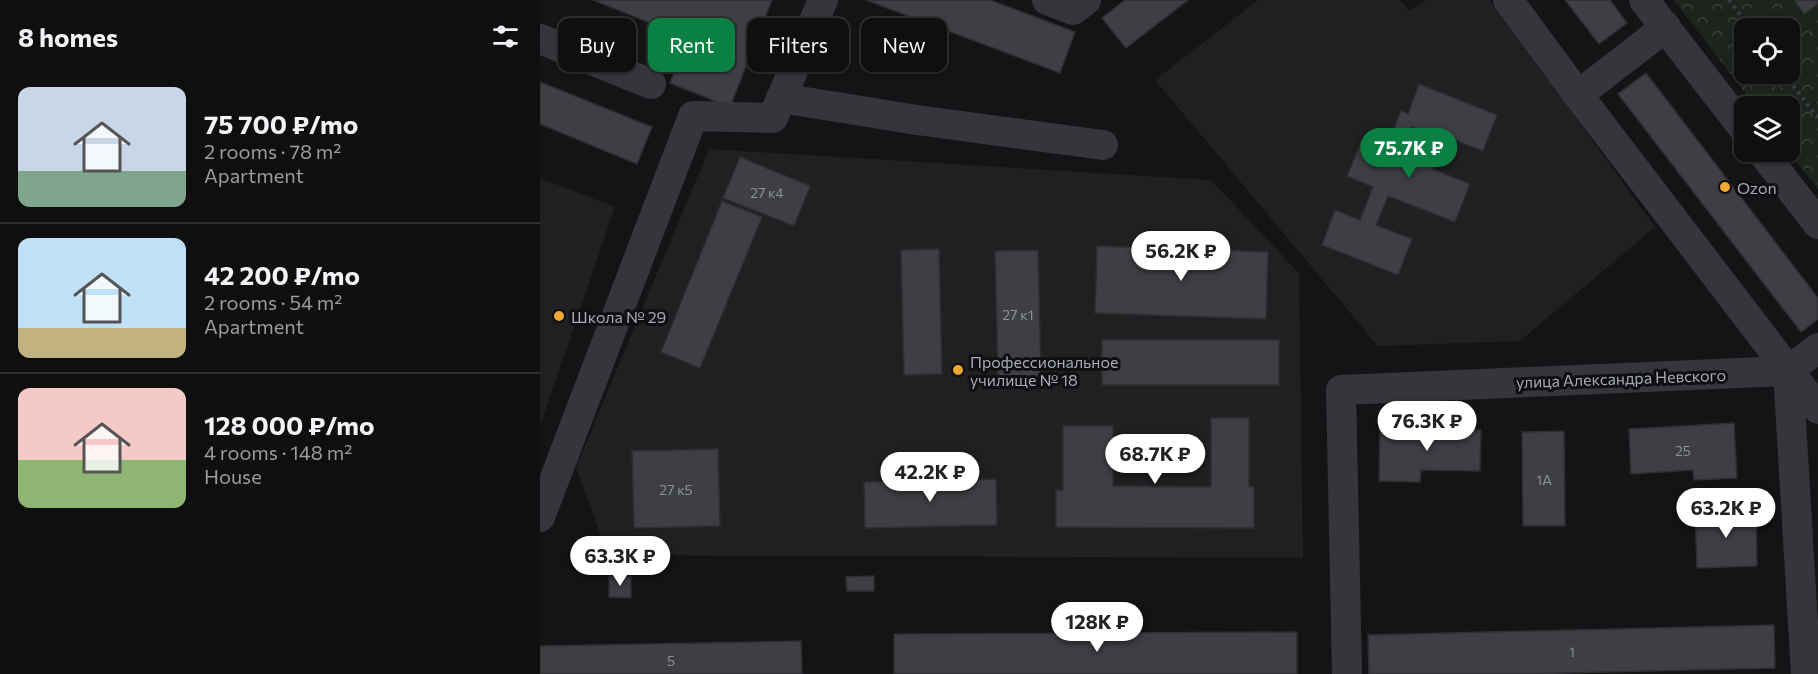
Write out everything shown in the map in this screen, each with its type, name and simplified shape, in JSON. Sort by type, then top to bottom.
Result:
[{"type":"lane","points":[[540,518],[693,116],[773,118],[823,0]]},
{"type":"lane","points":[[1047,0],[1073,10],[1086,0]]},
{"type":"lane","points":[[1508,0],[1818,409]]},
{"type":"lane","points":[[1644,0],[1734,116]]},
{"type":"lane","points":[[1578,95],[1666,27]]},
{"type":"lane","points":[[540,39],[651,84]]},
{"type":"lane","points":[[781,98],[917,120],[1103,145]]},
{"type":"lane","points":[[1770,162],[1818,224]]},
{"type":"lane","points":[[1788,371],[1818,348]]},
{"type":"lane","points":[[1788,371],[1806,674]]},
{"type":"lane","name":"улица Александра Невского","points":[[1347,674],[1341,390],[1788,371]]},
{"type":"path","points":[[1729,0],[1742,18]]},
{"type":"path","points":[[1792,84],[1818,118]]},
{"type":"shaded area","points":[[1258,0],[1400,0],[1409,11],[1426,0],[1490,0],[1655,227],[1520,341],[1378,346],[1155,80]]},
{"type":"shaded area","name":"Профессиональное училище № 18","points":[[709,149],[1211,180],[1299,273],[1303,558],[608,555],[576,467]]},
{"type":"shaded area","name":"Школа № 29","points":[[540,178],[615,207],[540,426]]},
{"type":"green space","points":[[1674,0],[1818,0],[1818,189],[1797,162],[1800,162],[1800,96],[1747,96],[1738,84],[1800,84],[1800,18],[1734,18],[1734,79]]},
{"type":"building","points":[[593,0],[772,0],[765,18],[747,18],[747,64],[730,107],[670,83],[674,72],[735,72],[735,18],[648,18],[648,22]]},
{"type":"building","points":[[866,0],[990,0],[1075,32],[1060,73],[947,30],[947,18],[914,18]]},
{"type":"building","points":[[1125,0],[1188,0],[1126,48],[1102,18]]},
{"type":"building","points":[[1565,0],[1610,0],[1627,23],[1599,44]]},
{"type":"building","points":[[1794,0],[1818,0],[1818,4],[1804,14]]},
{"type":"building","points":[[1646,73],[1818,298],[1818,319],[1801,332],[1618,94]]},
{"type":"building","points":[[540,82],[652,127],[637,164],[540,124]]},
{"type":"building","points":[[1419,84],[1497,115],[1483,151],[1446,137],[1433,169],[1470,184],[1455,222],[1388,196],[1376,225],[1412,239],[1398,275],[1322,245],[1335,210],[1360,220],[1373,187],[1347,176],[1362,140],[1424,165],[1436,136],[1412,127],[1410,134],[1394,128],[1401,111],[1408,114]]},
{"type":"building","points":[[740,157],[810,186],[794,226],[723,198]]},
{"type":"building","points":[[722,201],[762,217],[700,368],[661,352]]},
{"type":"building","points":[[1097,246],[1268,252],[1266,319],[1095,313]]},
{"type":"building","points":[[939,249],[942,374],[904,375],[901,250]]},
{"type":"building","points":[[1038,250],[1041,376],[998,377],[995,251]]},
{"type":"building","points":[[1102,340],[1279,340],[1279,385],[1102,385]]},
{"type":"building","points":[[1211,418],[1249,418],[1249,486],[1254,487],[1254,528],[1056,527],[1056,490],[1063,490],[1063,426],[1113,426],[1113,486],[1211,487]]},
{"type":"building","points":[[1734,423],[1737,478],[1694,480],[1693,470],[1631,474],[1629,429]]},
{"type":"building","points":[[1380,428],[1481,430],[1480,471],[1421,470],[1420,482],[1379,481]]},
{"type":"building","points":[[1564,431],[1565,526],[1523,526],[1522,432]]},
{"type":"building","points":[[718,449],[720,526],[634,528],[632,451]]},
{"type":"building","points":[[996,479],[997,525],[865,528],[864,482]]},
{"type":"building","points":[[1756,511],[1757,566],[1697,568],[1695,512]]},
{"type":"building","points":[[609,576],[631,577],[631,598],[609,597]]},
{"type":"building","points":[[874,576],[874,591],[847,591],[846,577]]},
{"type":"building","points":[[1774,625],[1775,668],[1524,674],[1369,674],[1368,635]]},
{"type":"building","points":[[1297,632],[1297,674],[894,674],[894,634]]},
{"type":"building","points":[[801,641],[802,674],[540,674],[540,646]]},
{"type":"place","name":"Ozon","points":[[1725,187]]},
{"type":"place","name":"Школа № 29","points":[[559,316]]},
{"type":"place","name":"Профессиональное училище № 18","points":[[958,370]]}]
